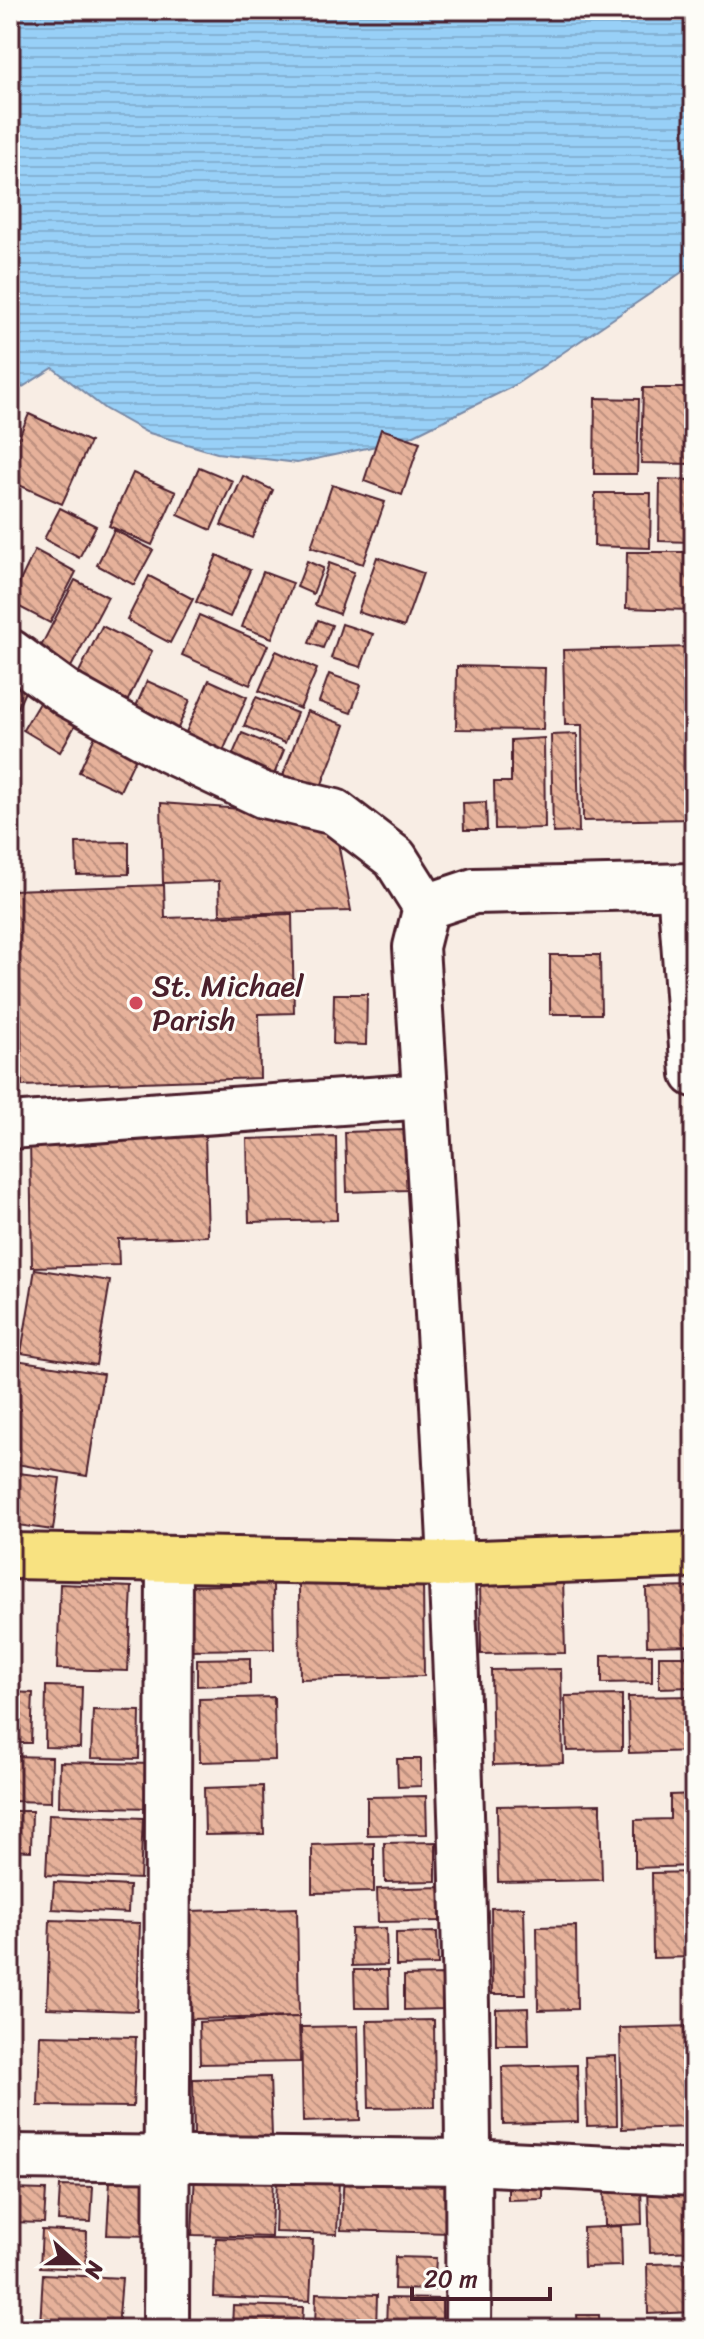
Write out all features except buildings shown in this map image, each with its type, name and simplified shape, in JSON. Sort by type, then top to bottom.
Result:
[{"type":"main road","points":[[10,1556],[453,1564],[694,1555]]},
{"type":"street","points":[[10,652],[69,695],[168,750],[263,795],[335,812],[395,858],[426,907],[416,947],[453,1564],[470,2162],[468,2329]]},
{"type":"street","points":[[426,907],[474,891],[687,886],[694,1074]]},
{"type":"street","points":[[10,1126],[425,1096]]},
{"type":"street","points":[[166,2329],[169,1559]]},
{"type":"street","points":[[10,2157],[470,2162],[694,2173]]},
{"type":"water","points":[[10,10],[694,10],[694,264],[512,387],[404,440],[297,463],[217,453],[146,432],[105,409],[53,368],[10,395]]},
{"type":"place","name":"St. Michael Parish","points":[[136,1003]]}]
